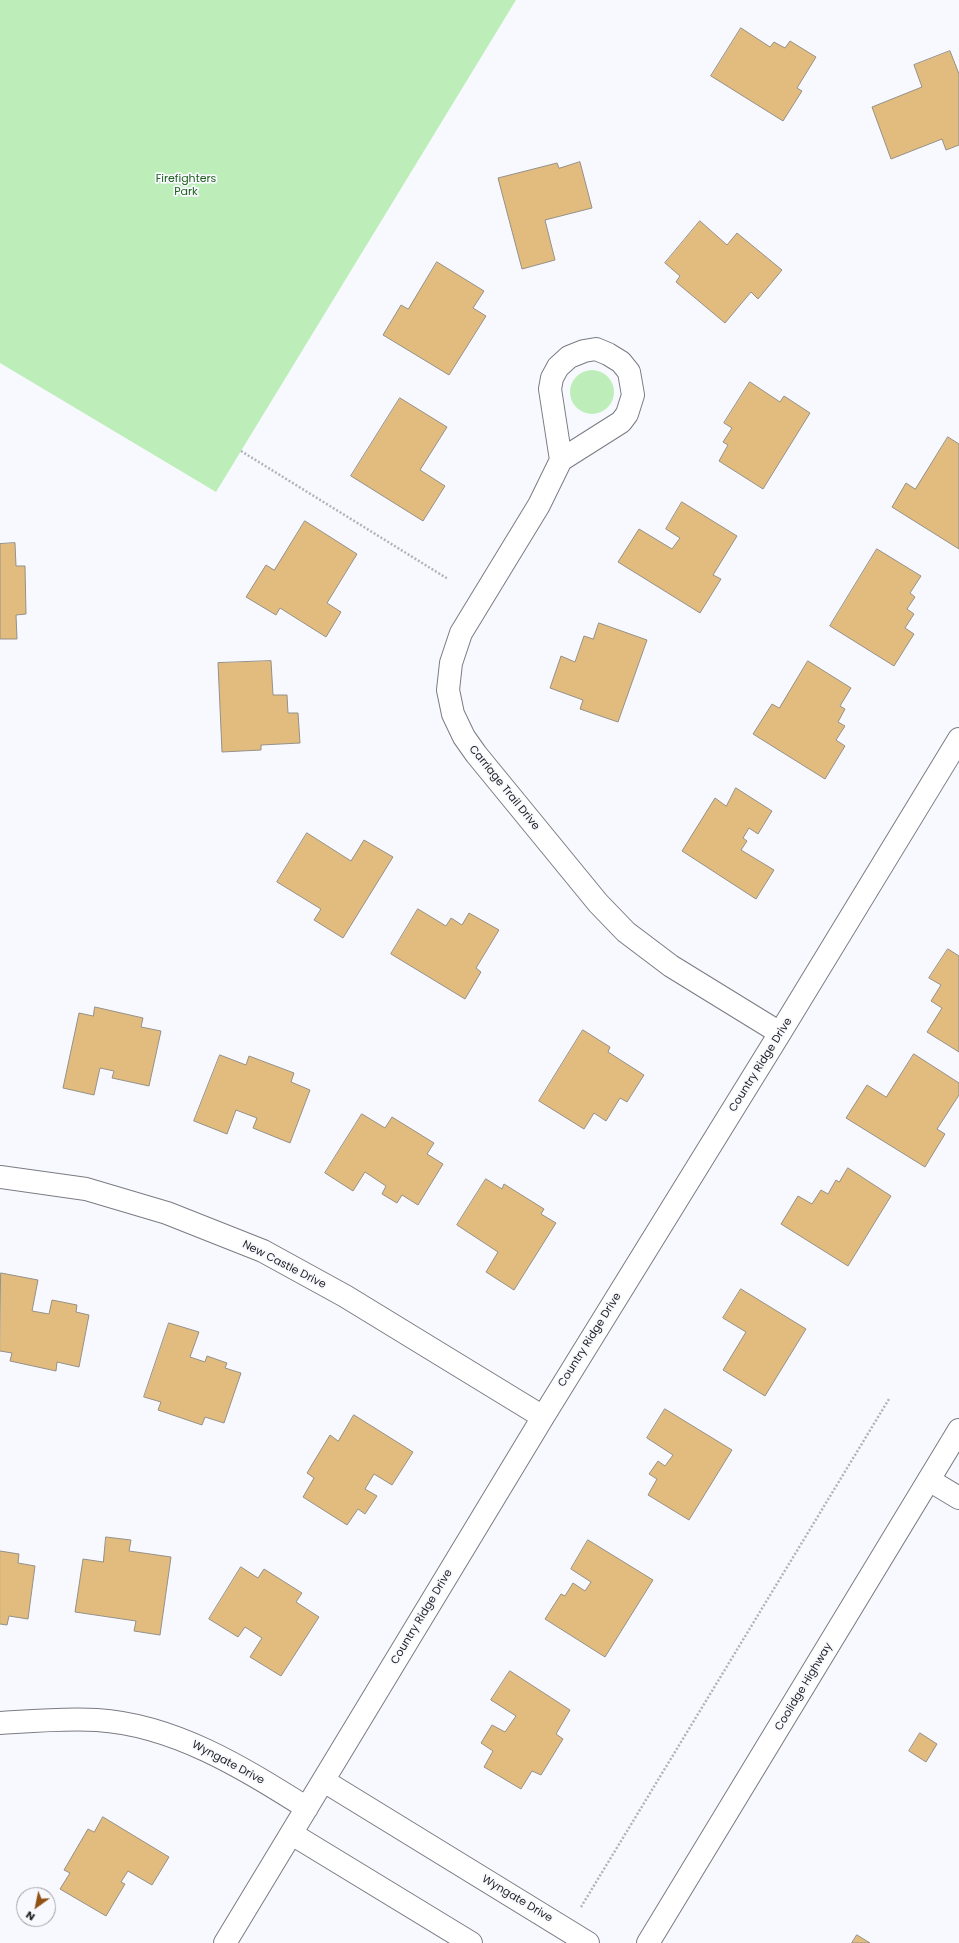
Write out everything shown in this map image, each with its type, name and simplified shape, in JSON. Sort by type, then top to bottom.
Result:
[{"type":"street","points":[[596,349],[621,362],[629,372],[633,396],[629,410],[621,422],[560,460],[550,389],[552,378],[558,367],[569,357],[584,351],[596,349]]},
{"type":"street","name":"Carriage Trail Drive","points":[[560,460],[539,505],[462,633],[451,663],[448,690],[453,714],[464,737],[476,754],[598,903],[626,932],[671,966],[780,1033]]},
{"type":"street","name":"Country Ridge Drive","points":[[225,1943],[543,1417],[959,739]]},
{"type":"street","name":"New Castle Drive","points":[[0,1177],[86,1189],[167,1213],[263,1251],[345,1296],[543,1417]]},
{"type":"street","name":"Coolidge Highway","points":[[648,1943],[959,1430]]},
{"type":"street","points":[[929,1480],[959,1498]]},
{"type":"street","name":"Wyngate Drive","points":[[0,1723],[68,1719],[98,1720],[154,1730],[203,1748],[276,1788],[307,1808]]},
{"type":"street","name":"Wyngate Drive","points":[[324,1781],[588,1943]]},
{"type":"street","points":[[292,1834],[471,1943]]},
{"type":"path","points":[[241,451],[448,579]]},
{"type":"path","points":[[578,1911],[889,1399]]},
{"type":"green space","name":"Firefighters Park","points":[[0,0],[516,0],[216,492],[0,363]]},
{"type":"green space","points":[[588,370],[596,370],[601,371],[608,376],[613,383],[613,401],[608,408],[601,413],[588,414],[580,411],[573,404],[570,396],[570,388],[573,380],[580,373]]},
{"type":"building","points":[[741,28],[770,47],[774,42],[785,48],[790,41],[816,57],[797,88],[802,91],[783,121],[711,76]]},
{"type":"building","points":[[950,51],[959,74],[959,145],[946,150],[942,139],[891,159],[872,107],[922,87],[914,65]]},
{"type":"building","points":[[580,162],[592,208],[545,220],[555,260],[522,269],[498,178],[557,163],[559,168]]},
{"type":"building","points":[[700,221],[727,245],[737,233],[782,270],[758,299],[751,292],[725,323],[676,282],[680,276],[665,263]]},
{"type":"building","points":[[437,262],[484,291],[473,308],[486,316],[449,375],[383,335],[401,305],[408,309]]},
{"type":"building","points":[[750,382],[780,402],[784,396],[810,413],[763,489],[719,461],[728,445],[723,442],[732,428],[724,423]]},
{"type":"building","points":[[400,398],[447,427],[420,470],[445,486],[423,521],[351,476]]},
{"type":"building","points":[[948,437],[959,444],[959,549],[892,507],[906,483],[915,489]]},
{"type":"building","points":[[682,502],[737,536],[713,575],[721,579],[700,613],[618,562],[639,529],[672,549],[680,538],[666,529]]},
{"type":"building","points":[[305,521],[357,554],[327,603],[341,612],[326,637],[280,608],[276,615],[246,597],[266,565],[274,570]]},
{"type":"building","points":[[15,543],[16,566],[25,566],[26,614],[16,615],[17,639],[0,639],[0,544]]},
{"type":"building","points":[[877,549],[921,576],[910,593],[915,597],[907,609],[914,614],[905,628],[914,634],[894,666],[830,626]]},
{"type":"building","points":[[599,623],[647,640],[618,722],[580,709],[583,700],[550,688],[561,656],[575,662],[584,636],[593,639]]},
{"type":"building","points":[[271,661],[273,695],[287,695],[288,713],[298,713],[300,743],[261,745],[261,750],[222,752],[218,663]]},
{"type":"building","points":[[808,661],[851,688],[840,706],[845,709],[838,722],[845,726],[836,740],[845,746],[825,779],[753,734],[772,704],[779,708]]},
{"type":"building","points":[[736,788],[772,811],[758,834],[749,828],[743,838],[747,841],[741,850],[774,870],[756,899],[682,851],[715,798],[726,806]]},
{"type":"building","points":[[307,833],[351,861],[364,840],[393,857],[343,938],[314,920],[321,909],[277,882]]},
{"type":"building","points":[[418,909],[446,926],[451,918],[462,925],[469,913],[499,930],[476,968],[481,972],[465,999],[391,954]]},
{"type":"building","points":[[948,949],[959,956],[959,1052],[927,1032],[942,1008],[931,1001],[941,985],[929,978]]},
{"type":"building","points":[[95,1007],[143,1018],[141,1027],[161,1031],[149,1086],[112,1078],[114,1071],[100,1068],[94,1095],[63,1088],[79,1013],[93,1016]]},
{"type":"building","points":[[583,1030],[610,1047],[608,1052],[644,1075],[627,1102],[620,1098],[606,1121],[594,1113],[584,1129],[539,1101]]},
{"type":"building","points":[[914,1054],[959,1083],[959,1095],[937,1129],[945,1134],[925,1167],[846,1118],[867,1085],[886,1097]]},
{"type":"building","points":[[220,1055],[246,1065],[249,1056],[294,1073],[291,1082],[310,1090],[290,1143],[253,1128],[257,1118],[236,1110],[227,1134],[194,1121]]},
{"type":"building","points":[[362,1114],[385,1128],[392,1117],[434,1143],[427,1154],[443,1164],[418,1205],[402,1195],[397,1203],[382,1194],[386,1186],[365,1172],[353,1191],[325,1173]]},
{"type":"building","points":[[848,1168],[891,1196],[848,1266],[781,1224],[798,1196],[812,1204],[821,1190],[828,1194],[836,1180],[839,1182]]},
{"type":"building","points":[[486,1179],[502,1189],[504,1184],[544,1209],[541,1214],[556,1223],[514,1290],[486,1272],[498,1252],[457,1225]]},
{"type":"building","points":[[1,1273],[38,1280],[32,1311],[49,1314],[52,1300],[77,1305],[76,1312],[89,1315],[79,1367],[57,1362],[56,1371],[10,1361],[12,1353],[0,1351]]},
{"type":"building","points":[[741,1289],[806,1329],[765,1396],[723,1370],[746,1332],[723,1318]]},
{"type":"building","points":[[169,1323],[199,1332],[190,1357],[205,1362],[207,1356],[227,1363],[225,1368],[241,1373],[224,1423],[205,1417],[202,1425],[158,1410],[161,1402],[144,1397]]},
{"type":"building","points":[[665,1409],[732,1450],[689,1520],[648,1495],[657,1479],[649,1474],[658,1461],[665,1466],[673,1455],[647,1438]]},
{"type":"building","points":[[354,1415],[413,1452],[392,1485],[374,1474],[365,1489],[377,1496],[365,1514],[358,1509],[347,1525],[303,1497],[314,1478],[307,1473],[330,1435],[338,1441]]},
{"type":"building","points":[[106,1537],[131,1540],[129,1551],[171,1557],[160,1635],[134,1631],[136,1621],[75,1612],[83,1559],[103,1562]]},
{"type":"building","points":[[588,1540],[653,1580],[605,1657],[545,1619],[561,1594],[565,1596],[573,1583],[585,1591],[591,1582],[571,1569]]},
{"type":"building","points":[[0,1551],[19,1554],[18,1563],[35,1566],[28,1619],[9,1616],[7,1625],[0,1624]]},
{"type":"building","points":[[241,1567],[258,1578],[264,1569],[302,1593],[296,1602],[319,1617],[281,1676],[250,1657],[262,1638],[245,1627],[238,1637],[209,1619]]},
{"type":"building","points":[[510,1671],[570,1710],[556,1734],[563,1739],[541,1775],[532,1771],[521,1789],[484,1767],[493,1751],[481,1743],[492,1725],[505,1732],[516,1716],[491,1700]]},
{"type":"building","points":[[920,1733],[937,1744],[926,1762],[909,1751]]},
{"type":"building","points":[[103,1817],[169,1857],[152,1885],[128,1871],[121,1882],[125,1884],[106,1916],[60,1889],[70,1873],[64,1870],[88,1829],[94,1832]]},
{"type":"building","points":[[857,1935],[870,1943],[852,1943]]}]
